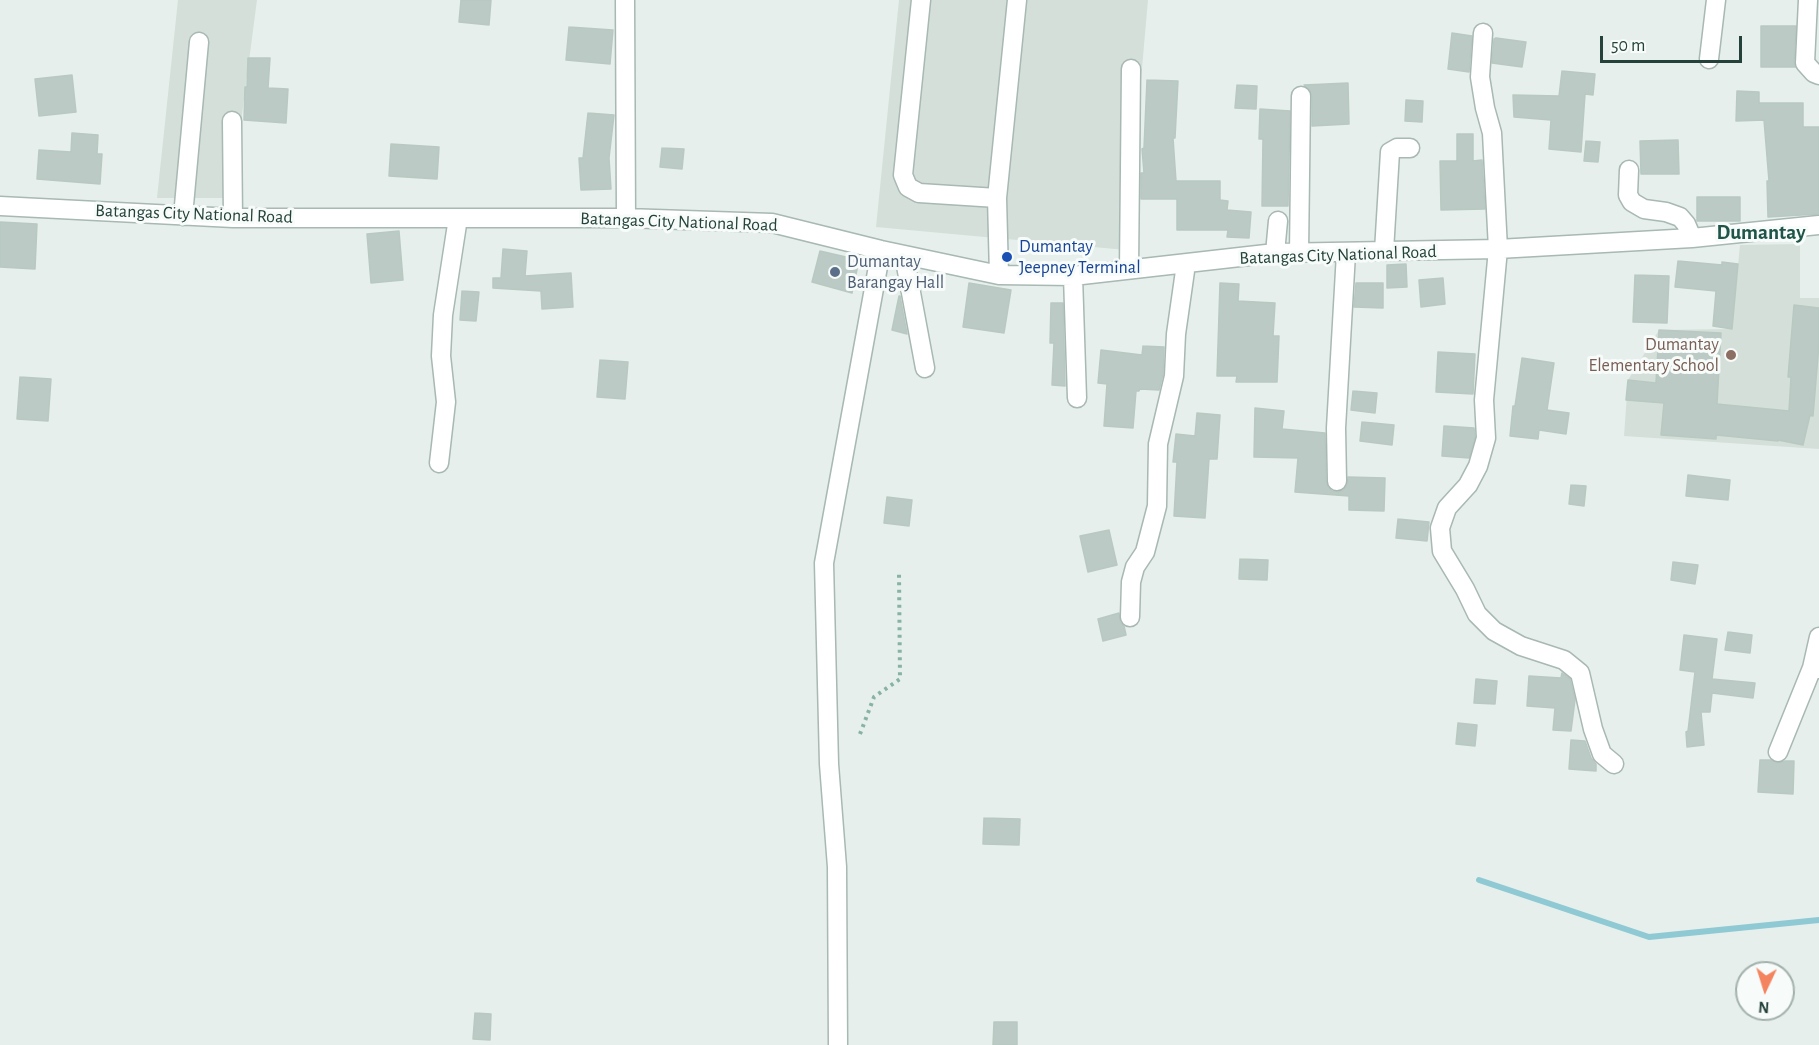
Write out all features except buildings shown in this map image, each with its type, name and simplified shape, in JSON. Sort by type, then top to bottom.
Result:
[{"type":"street","points":[[625,0],[626,218]]},
{"type":"street","points":[[921,0],[903,175],[908,187],[919,193],[997,198]]},
{"type":"street","points":[[999,275],[997,198],[1017,0]]},
{"type":"street","points":[[1709,59],[1716,0]]},
{"type":"street","points":[[1808,0],[1805,63],[1819,75]]},
{"type":"street","points":[[1483,33],[1480,77],[1492,134],[1498,249],[1484,400],[1486,438],[1478,466],[1468,485],[1447,508],[1440,528],[1442,551],[1477,614],[1494,631],[1521,646],[1564,660],[1580,673],[1593,729],[1602,754],[1614,765]]},
{"type":"street","points":[[183,216],[199,42]]},
{"type":"street","points":[[1129,269],[1131,69]]},
{"type":"street","points":[[1299,253],[1301,96]]},
{"type":"street","points":[[232,121],[233,218]]},
{"type":"street","points":[[1384,251],[1390,152],[1397,148],[1410,148]]},
{"type":"street","points":[[1629,170],[1628,195],[1632,202],[1644,209],[1666,212],[1680,217],[1692,238]]},
{"type":"street","name":"Batangas City National Road","points":[[0,206],[233,218],[626,218],[772,223],[881,250],[999,275],[1073,276],[1275,253],[1498,249],[1692,238],[1819,225]]},
{"type":"street","points":[[439,463],[446,402],[441,356],[443,315],[458,218]]},
{"type":"street","points":[[1275,253],[1278,221]]},
{"type":"street","points":[[838,1045],[837,867],[829,764],[824,562],[881,250]]},
{"type":"street","points":[[1337,482],[1336,428],[1346,253]]},
{"type":"street","points":[[904,255],[925,368]]},
{"type":"street","points":[[1130,617],[1131,582],[1135,567],[1145,552],[1157,506],[1158,444],[1174,376],[1176,334],[1186,264]]},
{"type":"street","points":[[1073,276],[1077,398]]},
{"type":"street","points":[[1778,752],[1815,668],[1819,637]]},
{"type":"path","points":[[860,734],[874,697],[900,680],[899,573]]},
{"type":"shaded area","points":[[178,0],[257,0],[231,198],[157,198]]},
{"type":"shaded area","points":[[899,0],[1148,0],[1126,250],[876,227]]},
{"type":"shaded area","name":"Dumantay Elementary School","points":[[1800,244],[1800,298],[1819,298],[1819,449],[1624,436],[1628,380],[1659,330],[1732,329],[1740,245]]},
{"type":"waterway","points":[[1479,880],[1649,937],[1819,920]]},
{"type":"place","name":"Dumantay Jeepney Terminal","points":[[1007,257]]},
{"type":"place","name":"Dumantay Barangay Hall","points":[[835,272]]},
{"type":"place","name":"Dumantay Elementary School","points":[[1731,355]]},
{"type":"district","name":"Dumantay","points":[[1761,233]]}]
